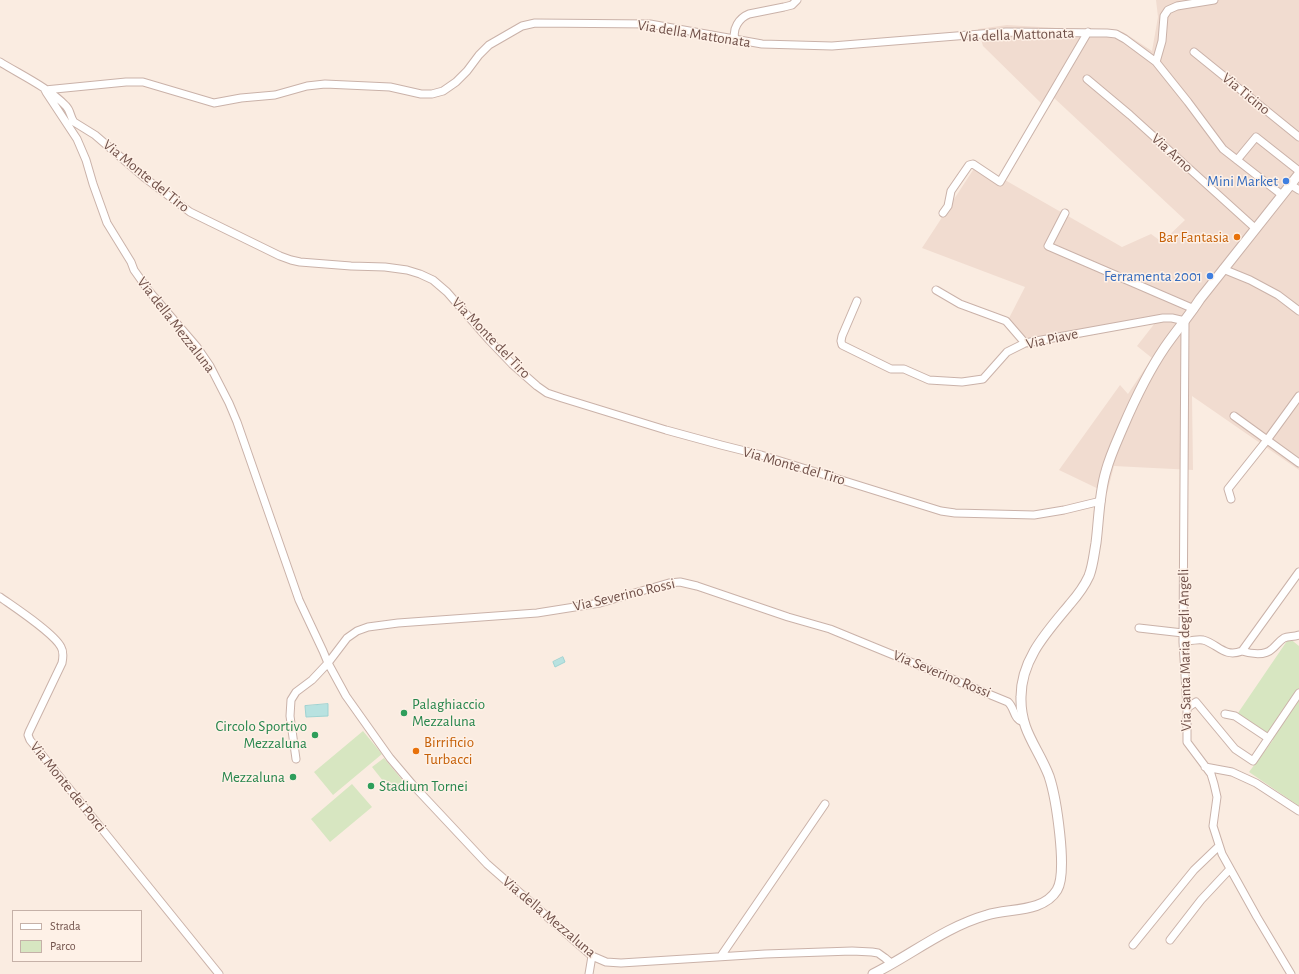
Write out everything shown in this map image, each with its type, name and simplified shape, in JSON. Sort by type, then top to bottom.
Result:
[{"type":"street","points":[[735,39],[734,36],[736,28],[744,16],[790,6],[797,0]]},
{"type":"street","points":[[1156,62],[1162,41],[1164,16],[1168,10],[1177,6],[1214,0]]},
{"type":"street","name":"Via della Mattonata","points":[[46,90],[138,82],[216,103],[241,98],[275,95],[307,86],[321,84],[390,87],[426,94],[438,93],[462,77],[486,48],[519,27],[530,23],[650,24],[762,44],[832,46],[1006,32],[1107,33],[1120,36],[1131,42],[1156,62],[1223,149],[1282,195]]},
{"type":"street","points":[[943,213],[948,206],[951,191],[969,165],[973,164],[1000,182],[1088,32]]},
{"type":"street","name":"Via Ticino","points":[[1194,52],[1299,137]]},
{"type":"street","name":"Via della Mezzaluna","points":[[0,62],[46,90],[48,96],[77,139],[86,160],[104,218],[134,270],[163,309],[197,347],[218,379],[229,403],[299,600],[338,683],[351,704],[390,758],[487,864],[592,956],[606,962],[621,963],[721,956],[818,952],[869,952],[881,955],[892,964]]},
{"type":"street","name":"Via Arno","points":[[1087,79],[1130,115],[1256,229]]},
{"type":"street","name":"Via Monte del Tiro","points":[[46,90],[66,106],[70,111],[74,122],[95,135],[154,185],[190,212],[204,219],[291,260],[351,266],[385,267],[420,274],[433,280],[452,297],[512,364],[537,386],[554,396],[725,447],[761,455],[948,512],[1034,515],[1064,510],[1101,501]]},
{"type":"street","points":[[873,974],[947,931],[979,917],[997,912],[1022,910],[1038,904],[1051,897],[1059,886],[1062,864],[1055,795],[1046,768],[1028,736],[1021,714],[1021,694],[1026,669],[1040,642],[1081,590],[1088,578],[1094,558],[1104,477],[1109,461],[1138,393],[1170,339],[1186,321],[1223,270],[1299,173],[1256,138],[1237,160]]},
{"type":"street","points":[[1291,184],[1299,190]]},
{"type":"street","points":[[1065,213],[1048,246],[1194,309]]},
{"type":"street","points":[[1223,270],[1250,280],[1278,295],[1299,311]]},
{"type":"street","points":[[936,290],[960,304],[1006,321],[1025,343]]},
{"type":"street","name":"Via Piave","points":[[857,301],[842,336],[842,345],[891,369],[904,369],[928,380],[962,382],[983,379],[1007,352],[1025,343],[1163,318],[1186,321]]},
{"type":"street","name":"Via Santa Maria degli Angeli","points":[[1186,321],[1183,642],[1187,708],[1187,742],[1210,774],[1217,797],[1213,826],[1219,846],[1256,917],[1291,974]]},
{"type":"street","points":[[1231,499],[1228,489],[1267,440],[1299,396]]},
{"type":"street","points":[[1234,416],[1299,463]]},
{"type":"street","points":[[1183,642],[1202,640],[1229,654],[1235,654],[1242,651],[1299,572]]},
{"type":"street","name":"Via Severino Rossi","points":[[328,663],[347,638],[357,631],[368,627],[398,622],[537,613],[595,604],[669,582],[680,582],[830,630],[940,674],[1008,702],[1011,705],[1016,718],[1023,722]]},
{"type":"street","name":"Via Monte dei Porci","points":[[0,597],[48,633],[58,643],[62,651],[62,663],[29,732],[30,740],[219,974]]},
{"type":"street","points":[[1139,628],[1183,633]]},
{"type":"street","points":[[1242,651],[1250,654],[1264,653],[1271,651],[1281,639],[1299,635]]},
{"type":"street","points":[[296,759],[290,716],[291,700],[294,694],[312,680],[328,663]]},
{"type":"street","points":[[1187,708],[1196,702],[1235,749],[1253,761],[1299,693]]},
{"type":"street","points":[[1225,714],[1235,716],[1268,738]]},
{"type":"street","points":[[1205,767],[1232,772],[1256,783],[1299,811]]},
{"type":"street","points":[[721,956],[825,804]]},
{"type":"street","points":[[1133,945],[1194,870],[1219,846]]},
{"type":"street","points":[[1170,940],[1201,900],[1230,869]]},
{"type":"street","points":[[589,974],[592,956]]},
{"type":"shaded area","points":[[1156,0],[1299,0],[1299,470],[1192,396],[1193,470],[1114,466],[1107,493],[1059,470],[1120,385],[1128,394],[1152,358],[1137,346],[1155,323],[1027,348],[1006,324],[1025,287],[922,248],[977,164],[1122,247],[1151,234],[1162,242],[1185,220],[1053,97],[1044,106],[983,46],[978,29],[1007,25],[1123,32],[1152,51],[1158,17]]},
{"type":"green space","points":[[1289,638],[1299,646],[1299,806],[1249,772],[1273,740],[1238,713]]},
{"type":"green space","points":[[363,731],[382,754],[333,795],[314,772]]},
{"type":"green space","points":[[384,758],[403,781],[391,791],[372,767]]},
{"type":"green space","points":[[352,784],[372,807],[330,842],[311,819]]},
{"type":"water","points":[[563,657],[565,662],[555,667],[553,662]]},
{"type":"water","points":[[328,704],[328,716],[306,717],[305,706]]},
{"type":"place","name":"Mini Market","points":[[1286,181]]},
{"type":"place","name":"Bar Fantasia","points":[[1237,237]]},
{"type":"place","name":"Ferramenta 2001","points":[[1210,276]]},
{"type":"place","name":"Palaghiaccio Mezzaluna","points":[[404,713]]},
{"type":"place","name":"Circolo Sportivo Mezzaluna","points":[[315,735]]},
{"type":"place","name":"Birrificio Turbacci","points":[[416,751]]},
{"type":"place","name":"Mezzaluna","points":[[293,777]]},
{"type":"place","name":"Stadium Tornei","points":[[371,786]]}]
